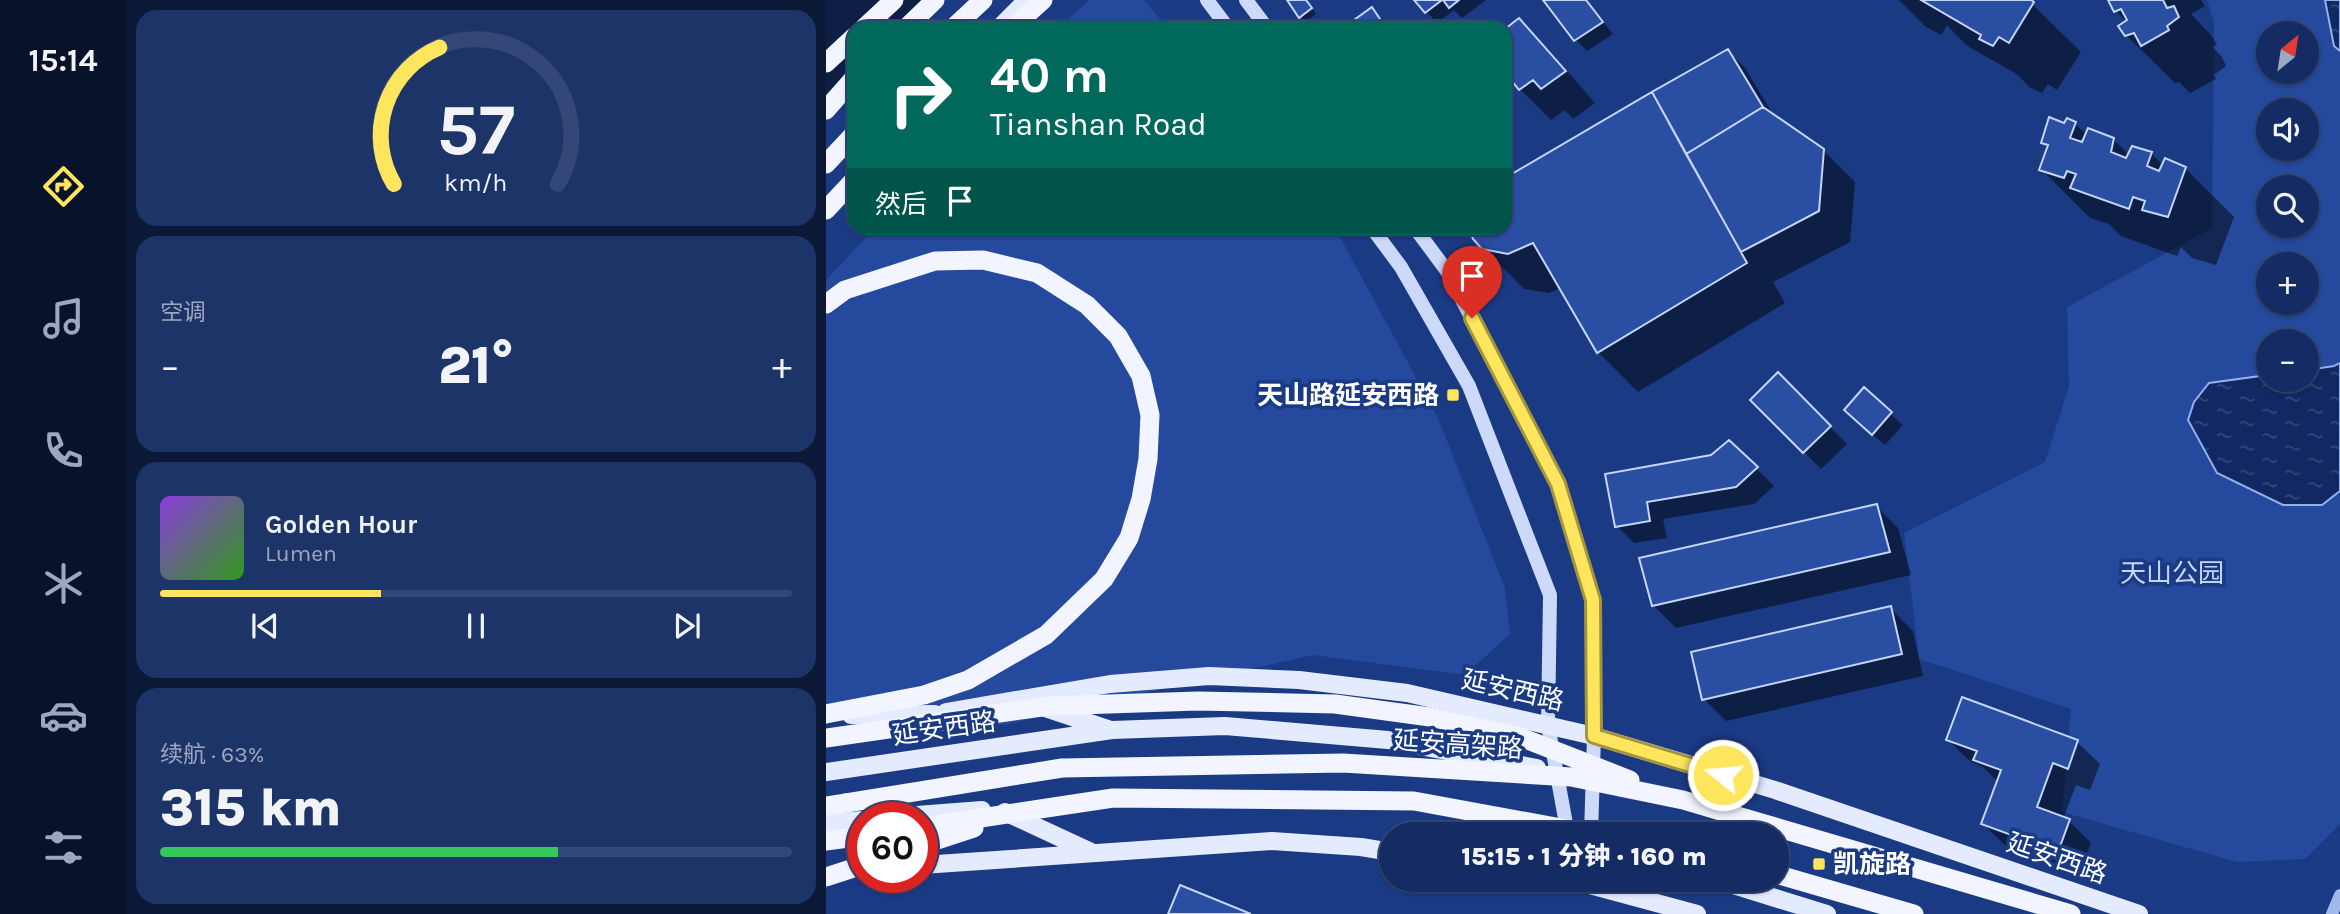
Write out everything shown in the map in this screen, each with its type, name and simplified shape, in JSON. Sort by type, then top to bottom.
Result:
[{"type":"highway","points":[[872,21],[894,0]]},
{"type":"highway","points":[[913,21],[935,0]]},
{"type":"highway","points":[[960,21],[983,0]]},
{"type":"highway","points":[[1020,21],[1043,0]]},
{"type":"highway","points":[[826,63],[847,45]]},
{"type":"highway","points":[[826,110],[847,86]]},
{"type":"highway","points":[[826,163],[847,141]]},
{"type":"highway","points":[[826,209],[847,186]]},
{"type":"highway","points":[[826,304],[845,290],[935,261],[984,260],[1037,272],[1087,305],[1118,336],[1141,376],[1150,415],[1146,473],[1129,538],[1104,579],[1046,635],[968,680],[923,695],[826,715]]},
{"type":"highway","points":[[826,738],[1049,706],[1198,701],[1335,704],[1430,717],[1520,737],[1683,800]]},
{"type":"highway","name":"延安高架路","points":[[826,822],[1062,768],[1343,762],[1570,778],[1683,800],[2073,914]]},
{"type":"highway","points":[[938,825],[1113,798],[1414,801],[1528,822]]},
{"type":"highway","points":[[938,840],[1023,812]]},
{"type":"highway","points":[[826,822],[847,829]]},
{"type":"highway","points":[[826,877],[847,871]]},
{"type":"highway","points":[[1789,878],[1914,914]]},
{"type":"main road","points":[[1006,21],[1027,0]]},
{"type":"main road","points":[[1208,0],[1223,21]]},
{"type":"main road","points":[[1246,0],[1262,21]]},
{"type":"main road","points":[[826,69],[847,46]]},
{"type":"main road","points":[[1377,235],[1401,267],[1469,386],[1550,595],[1548,725],[1566,822]]},
{"type":"main road","points":[[1420,235],[1447,271],[1558,484],[1593,600],[1591,822]]},
{"type":"main road","name":"延安西路","points":[[826,738],[935,714],[1110,684],[1209,676],[1299,680],[1407,693],[1594,736],[1775,790],[2139,914]]},
{"type":"main road","name":"延安西路","points":[[1018,699],[1112,730]]},
{"type":"main road","points":[[826,715],[935,714]]},
{"type":"main road","name":"延安西路","points":[[826,772],[1112,730],[1224,726],[1388,740],[1592,780],[2073,914]]},
{"type":"main road","points":[[938,813],[1222,789],[1356,792],[1504,822]]},
{"type":"main road","points":[[999,808],[1094,854]]},
{"type":"main road","points":[[826,822],[847,821]]},
{"type":"main road","points":[[938,864],[1272,841],[1379,850]]},
{"type":"main road","points":[[826,869],[847,868]]},
{"type":"main road","points":[[1623,892],[1696,914]]},
{"type":"main road","points":[[1756,892],[1827,914]]},
{"type":"street","points":[[2332,914],[2340,895]]},
{"type":"green space","points":[[1089,0],[1144,0],[1162,21],[1066,21]]},
{"type":"green space","name":"天山公园","points":[[2207,0],[2340,0],[2340,824],[2305,859],[2237,862],[2062,812],[2071,709],[1919,659],[1904,533],[2045,462],[2069,386],[2067,307],[2212,228],[2214,23]]},
{"type":"green space","points":[[868,235],[1339,235],[1438,418],[1505,588],[1510,634],[1465,675],[1313,655],[1004,725],[826,717],[826,280]]},
{"type":"water","points":[[2325,0],[2340,0],[2340,51],[2334,46]]},
{"type":"water","points":[[2340,363],[2340,491],[2322,505],[2283,505],[2217,473],[2188,420],[2194,402],[2209,383],[2256,377],[2256,392],[2319,392],[2319,368]]},
{"type":"building","points":[[1287,0],[1306,0],[1312,8],[1299,18]]},
{"type":"building","points":[[1414,0],[1442,0],[1425,13]]},
{"type":"building","points":[[1443,0],[1459,0],[1449,8]]},
{"type":"building","points":[[1543,0],[1586,0],[1603,22],[1574,41]]},
{"type":"building","points":[[1921,0],[2034,2],[2009,43],[1999,37],[1993,46],[1979,39],[1981,35]]},
{"type":"building","points":[[2108,0],[2163,0],[2167,8],[2174,6],[2179,17],[2167,26],[2169,30],[2141,46],[2134,33],[2125,36],[2118,26],[2127,20],[2121,9],[2114,12]]},
{"type":"building","points":[[1372,7],[1381,21],[1353,21]]},
{"type":"building","points":[[1519,18],[1566,71],[1541,89],[1533,80],[1519,90],[1512,82],[1512,24]]},
{"type":"building","points":[[1728,49],[1763,107],[1686,154],[1652,92]]},
{"type":"building","points":[[1652,92],[1747,263],[1597,353],[1533,243],[1508,254],[1482,249],[1473,239],[1472,235],[1512,235],[1512,174]]},
{"type":"building","points":[[1763,107],[1824,149],[1819,211],[1741,252],[1686,154]]},
{"type":"building","points":[[2049,117],[2064,123],[2067,118],[2076,122],[2070,138],[2082,142],[2088,128],[2114,138],[2111,152],[2126,158],[2132,146],[2152,152],[2147,166],[2159,171],[2165,158],[2186,167],[2168,217],[2142,210],[2145,201],[2133,197],[2129,209],[2070,188],[2076,174],[2067,171],[2064,178],[2039,170],[2048,145],[2041,143]]},
{"type":"building","points":[[1778,372],[1831,426],[1803,453],[1750,400]]},
{"type":"building","points":[[1864,387],[1892,412],[1872,435],[1844,410]]},
{"type":"building","points":[[1729,440],[1758,467],[1736,487],[1647,502],[1650,521],[1615,527],[1605,474],[1711,455]]},
{"type":"building","points":[[1877,504],[1890,552],[1652,606],[1639,558]]},
{"type":"building","points":[[1891,606],[1902,654],[1702,700],[1691,652]]},
{"type":"building","points":[[1962,697],[2078,740],[2068,769],[2053,763],[2037,807],[2070,819],[2058,852],[1981,824],[2001,770],[1973,760],[1977,751],[1946,740]]},
{"type":"building","points":[[1180,885],[1251,914],[1168,914]]},
{"type":"place","name":"天山路延安西路","points":[[1453,395]]},
{"type":"place","name":"凯旋路","points":[[1819,864]]},
{"type":"route","points":[[1472,318],[1558,484],[1593,600],[1594,736],[1723,775]]}]
